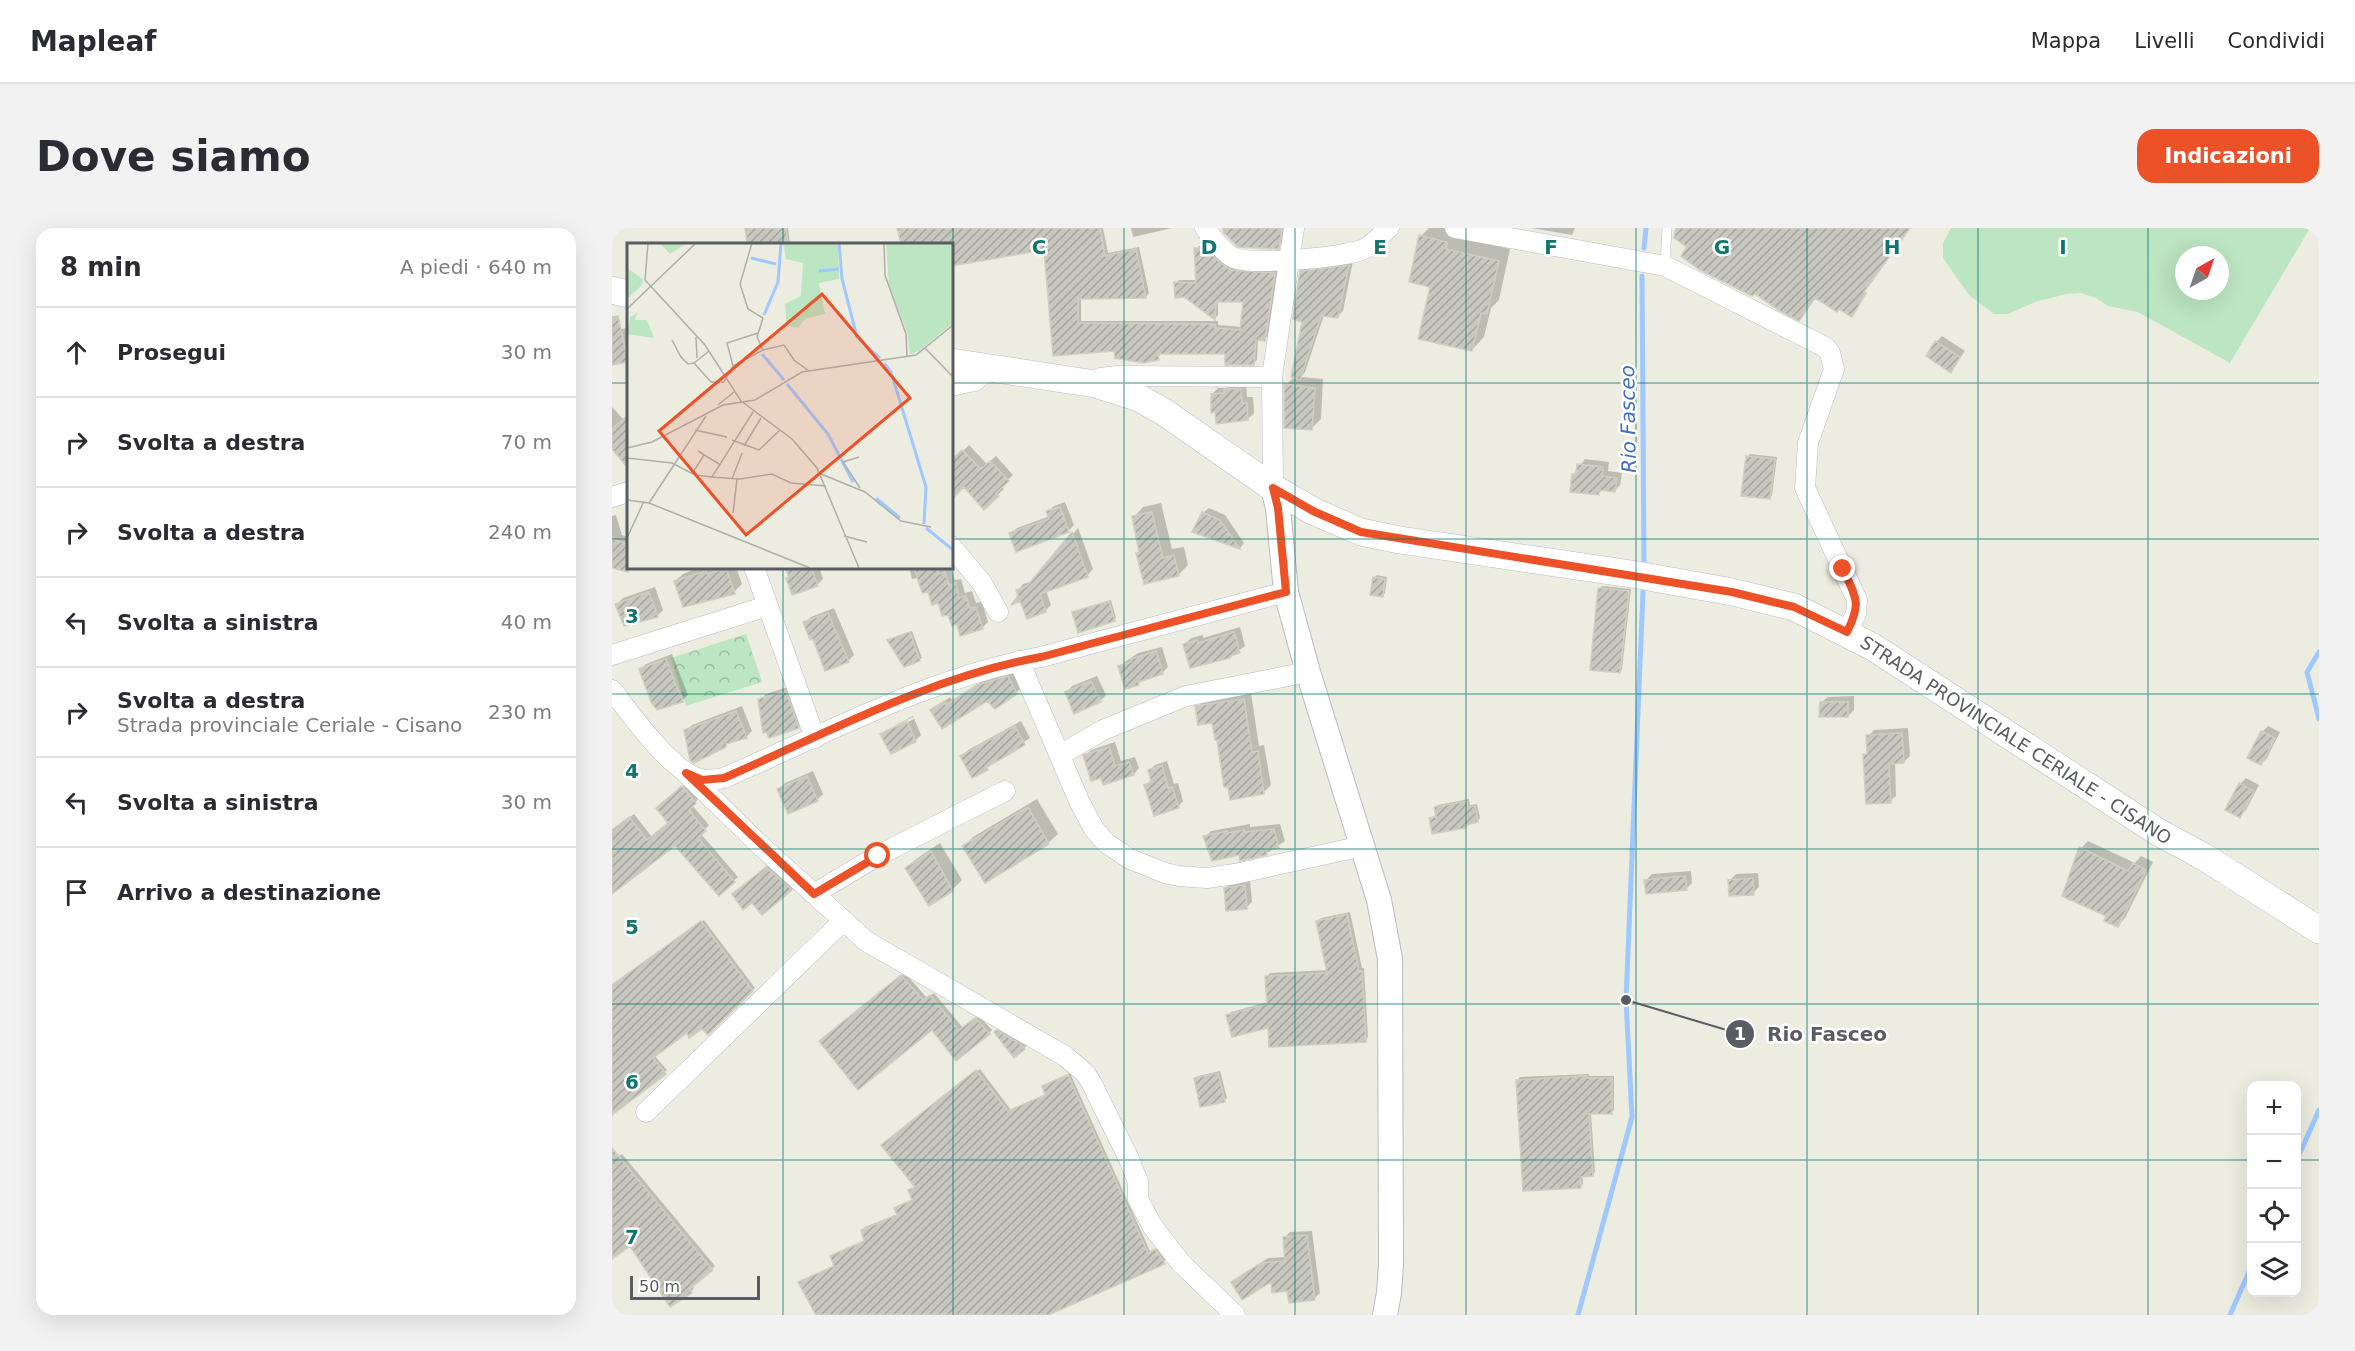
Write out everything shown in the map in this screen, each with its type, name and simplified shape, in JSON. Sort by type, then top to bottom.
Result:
[{"type":"main road","points":[[612,290],[627,294]]},
{"type":"main road","name":"STRADA PROVINCIALE CERIALE - CISANO","points":[[952,362],[1095,384],[1139,398],[1164,412],[1273,488],[1323,516],[1361,532],[1732,592],[1794,607],[1847,632],[2158,832],[2206,858],[2319,930]]},
{"type":"street","points":[[1205,228],[1211,238],[1233,258],[1289,260],[1325,259],[1367,248],[1389,228]]},
{"type":"street","points":[[1294,228],[1272,377],[1273,488],[1278,508],[1286,592],[1308,672],[1379,900],[1390,959],[1391,1264],[1385,1315]]},
{"type":"street","points":[[1455,228],[1665,266],[1818,343],[1830,353],[1834,369],[1808,442],[1805,488],[1857,600],[1856,614],[1847,632]]},
{"type":"street","points":[[952,386],[974,381],[990,369]]},
{"type":"street","points":[[1095,384],[1100,378],[1117,376],[1272,377]]},
{"type":"street","points":[[612,497],[627,492]]},
{"type":"street","points":[[952,547],[982,583],[998,612]]},
{"type":"street","points":[[754,568],[815,738]]},
{"type":"street","points":[[686,773],[702,780],[724,778],[916,693],[1018,661],[1286,592]]},
{"type":"street","points":[[612,655],[767,606]]},
{"type":"street","points":[[1018,661],[1080,803],[1094,829],[1106,843],[1130,859],[1165,873],[1207,878],[1363,846]]},
{"type":"street","points":[[1060,754],[1103,730],[1186,696],[1308,672]]},
{"type":"street","points":[[612,690],[644,732],[843,921],[876,946],[1065,1056],[1085,1073],[1129,1159],[1138,1182],[1138,1199],[1153,1227],[1181,1263],[1235,1315]]},
{"type":"street","points":[[814,894],[878,856],[1005,791]]},
{"type":"street","points":[[646,1112],[843,921]]},
{"type":"lane","points":[[1665,266],[1667,228]]},
{"type":"green space","points":[[1951,228],[2310,228],[2230,363],[2138,312],[2108,306],[2096,298],[2081,293],[2066,294],[2035,302],[2008,314],[1994,314],[1969,295],[1943,258],[1943,243]]},
{"type":"green space","points":[[746,634],[762,682],[686,706],[671,658]]},
{"type":"building","points":[[745,228],[786,228],[788,243],[747,243]]},
{"type":"building","points":[[897,228],[1100,228],[1105,256],[1136,249],[1146,298],[1078,299],[1078,323],[1215,324],[1215,328],[1240,330],[1243,302],[1216,302],[1215,320],[1184,297],[1175,298],[1174,282],[1196,283],[1194,248],[1205,248],[1231,270],[1275,273],[1265,341],[1256,340],[1254,365],[1225,365],[1225,354],[1158,354],[1159,360],[1144,363],[1115,358],[1114,351],[1053,356],[1044,250],[952,266],[952,243],[901,243]]},
{"type":"building","points":[[1223,228],[1282,228],[1279,249],[1238,247],[1223,232]]},
{"type":"building","points":[[1676,228],[1910,228],[1864,292],[1866,293],[1852,317],[1839,309],[1837,312],[1815,298],[1799,321],[1755,294],[1752,296],[1700,270],[1681,256],[1687,247],[1674,238]]},
{"type":"building","points":[[1419,235],[1447,242],[1446,249],[1499,261],[1487,314],[1481,313],[1472,351],[1418,339],[1430,287],[1409,282]]},
{"type":"building","points":[[1349,265],[1338,318],[1321,316],[1300,380],[1291,377],[1302,322],[1293,319],[1300,271]]},
{"type":"building","points":[[618,316],[627,362],[612,365],[612,317]]},
{"type":"building","points":[[1935,341],[1960,357],[1951,373],[1926,356]]},
{"type":"building","points":[[1284,384],[1315,388],[1312,430],[1284,428]]},
{"type":"building","points":[[1224,389],[1241,389],[1242,403],[1247,403],[1248,420],[1216,424],[1215,412],[1211,413],[1211,394],[1224,393]]},
{"type":"building","points":[[627,416],[627,467],[612,449],[612,429]]},
{"type":"building","points":[[962,450],[981,469],[990,461],[1009,481],[996,493],[999,496],[984,510],[964,487],[952,499],[952,459]]},
{"type":"building","points":[[1746,456],[1775,459],[1770,499],[1741,496]]},
{"type":"building","points":[[1577,464],[1603,467],[1602,476],[1617,478],[1615,492],[1599,490],[1599,495],[1570,492],[1572,474],[1576,474]]},
{"type":"building","points":[[1060,507],[1069,532],[1016,552],[1009,533],[1049,519],[1046,511]]},
{"type":"building","points":[[1152,512],[1163,558],[1174,555],[1179,576],[1144,584],[1136,553],[1139,552],[1132,516]]},
{"type":"building","points":[[1202,512],[1220,520],[1240,549],[1192,532]]},
{"type":"building","points":[[1072,532],[1088,577],[1040,594],[1046,612],[1027,619],[1020,601],[1011,605],[1018,596],[1016,590],[1027,586]]},
{"type":"building","points":[[612,539],[627,544],[628,572],[612,568]]},
{"type":"building","points":[[726,568],[735,594],[683,607],[674,581],[706,571],[707,574]]},
{"type":"building","points":[[785,568],[811,568],[818,586],[792,595],[786,578],[789,577]]},
{"type":"building","points":[[914,568],[937,568],[939,574],[945,572],[949,585],[956,583],[959,598],[966,596],[970,608],[976,607],[983,629],[960,636],[957,624],[952,626],[948,615],[942,616],[938,603],[932,605],[928,592],[922,593]]},
{"type":"building","points":[[1373,577],[1385,579],[1383,597],[1370,595]]},
{"type":"building","points":[[1598,588],[1629,591],[1620,673],[1590,670]]},
{"type":"building","points":[[649,592],[658,617],[624,626],[615,604]]},
{"type":"building","points":[[1109,601],[1115,621],[1078,633],[1072,612]]},
{"type":"building","points":[[828,613],[849,662],[825,671],[813,639],[810,640],[803,622]]},
{"type":"building","points":[[910,632],[920,661],[904,667],[887,640]]},
{"type":"building","points":[[1234,632],[1240,653],[1230,658],[1190,668],[1183,644],[1197,640],[1198,643]]},
{"type":"building","points":[[1156,651],[1163,674],[1125,689],[1118,666]]},
{"type":"building","points":[[666,659],[683,702],[657,710],[651,702],[639,669]]},
{"type":"building","points":[[1008,676],[1017,694],[995,709],[987,701],[942,729],[930,710],[944,701],[946,705],[977,685]]},
{"type":"building","points":[[1091,681],[1101,702],[1074,714],[1065,692]]},
{"type":"building","points":[[786,691],[799,728],[769,738],[766,732],[763,733],[758,699]]},
{"type":"building","points":[[1244,699],[1252,752],[1258,751],[1264,794],[1230,800],[1228,787],[1224,787],[1212,723],[1198,725],[1195,706]]},
{"type":"building","points":[[1820,702],[1848,702],[1848,717],[1819,717]]},
{"type":"building","points":[[736,711],[747,738],[726,744],[726,747],[694,763],[690,760],[684,730]]},
{"type":"building","points":[[907,721],[916,742],[891,754],[880,734]]},
{"type":"building","points":[[1015,726],[1025,745],[972,778],[960,756]]},
{"type":"building","points":[[2261,731],[2275,738],[2261,765],[2247,758]]},
{"type":"building","points":[[1902,733],[1904,763],[1889,764],[1891,803],[1866,804],[1863,754],[1867,754],[1866,735]]},
{"type":"building","points":[[1109,747],[1115,766],[1129,762],[1134,775],[1103,785],[1101,778],[1091,781],[1083,755]]},
{"type":"building","points":[[1162,765],[1168,788],[1172,787],[1179,808],[1154,816],[1144,785],[1151,782],[1148,770]]},
{"type":"building","points":[[807,776],[818,801],[788,814],[777,789]]},
{"type":"building","points":[[2239,783],[2254,791],[2240,818],[2225,810]]},
{"type":"building","points":[[682,786],[696,803],[689,810],[706,831],[698,838],[735,882],[719,896],[675,846],[612,894],[612,830],[629,817],[647,840],[668,823],[656,808]]},
{"type":"building","points":[[1467,801],[1468,807],[1475,806],[1478,822],[1465,825],[1466,828],[1432,834],[1429,818],[1436,817],[1434,807]]},
{"type":"building","points":[[1028,807],[1049,844],[985,883],[962,846]]},
{"type":"building","points":[[1274,829],[1279,848],[1266,849],[1267,855],[1240,861],[1239,855],[1212,861],[1203,836],[1227,831],[1228,833]]},
{"type":"building","points":[[2079,847],[2128,871],[2133,863],[2146,870],[2118,927],[2104,921],[2106,916],[2062,896]]},
{"type":"building","points":[[931,851],[953,891],[929,906],[905,868]]},
{"type":"building","points":[[766,867],[792,890],[762,915],[752,903],[743,910],[732,894]]},
{"type":"building","points":[[1685,876],[1687,890],[1646,894],[1644,880]]},
{"type":"building","points":[[1753,878],[1754,895],[1729,896],[1728,880]]},
{"type":"building","points":[[1245,885],[1247,909],[1226,911],[1224,888]]},
{"type":"building","points":[[1347,914],[1359,971],[1362,971],[1366,1042],[1269,1047],[1268,1028],[1232,1037],[1226,1015],[1267,1004],[1265,976],[1327,973],[1316,921]]},
{"type":"building","points":[[701,921],[753,991],[708,1035],[702,1029],[689,1038],[687,1033],[653,1058],[666,1074],[612,1115],[612,985]]},
{"type":"building","points":[[901,975],[923,1000],[930,995],[959,1030],[975,1018],[990,1034],[956,1061],[932,1030],[858,1090],[819,1041]]},
{"type":"building","points":[[997,1030],[1025,1049],[1014,1058],[994,1032]]},
{"type":"building","points":[[976,1070],[1008,1111],[1045,1095],[1042,1086],[1068,1075],[1148,1253],[1155,1249],[1165,1264],[1048,1315],[816,1315],[798,1282],[834,1266],[830,1256],[864,1241],[861,1230],[897,1215],[894,1208],[912,1200],[908,1190],[915,1187],[881,1145]]},
{"type":"building","points":[[1218,1073],[1225,1102],[1200,1107],[1194,1078]]},
{"type":"building","points":[[1587,1076],[1587,1078],[1612,1078],[1612,1114],[1589,1114],[1593,1176],[1580,1177],[1581,1188],[1523,1191],[1516,1080]]},
{"type":"building","points":[[612,1148],[713,1270],[690,1289],[692,1293],[670,1307],[630,1246],[612,1259]]},
{"type":"building","points":[[1307,1235],[1315,1300],[1289,1303],[1287,1291],[1272,1293],[1271,1282],[1242,1300],[1231,1282],[1261,1263],[1285,1261],[1283,1237]]},
{"type":"waterway","name":"Rio Fasceo","points":[[1644,248],[1646,228]]},
{"type":"waterway","name":"Rio Fasceo","points":[[1642,276],[1644,561]]},
{"type":"waterway","name":"Rio Fasceo","points":[[1578,1315],[1632,1117],[1626,1000],[1643,592]]},
{"type":"waterway","points":[[2319,652],[2307,672],[2319,719]]},
{"type":"waterway","points":[[2301,1151],[2319,1110]]},
{"type":"waterway","points":[[2230,1315],[2247,1276]]},
{"type":"place","name":"Rio Fasceo","points":[[1626,1000]]},
{"type":"route","points":[[878,856],[814,894],[686,773],[702,780],[724,778],[896,701],[1003,664],[1041,657],[1286,592],[1278,508],[1273,488],[1333,522],[1361,532],[1732,592],[1794,607],[1847,632],[1856,614],[1857,600],[1843,569]]}]
